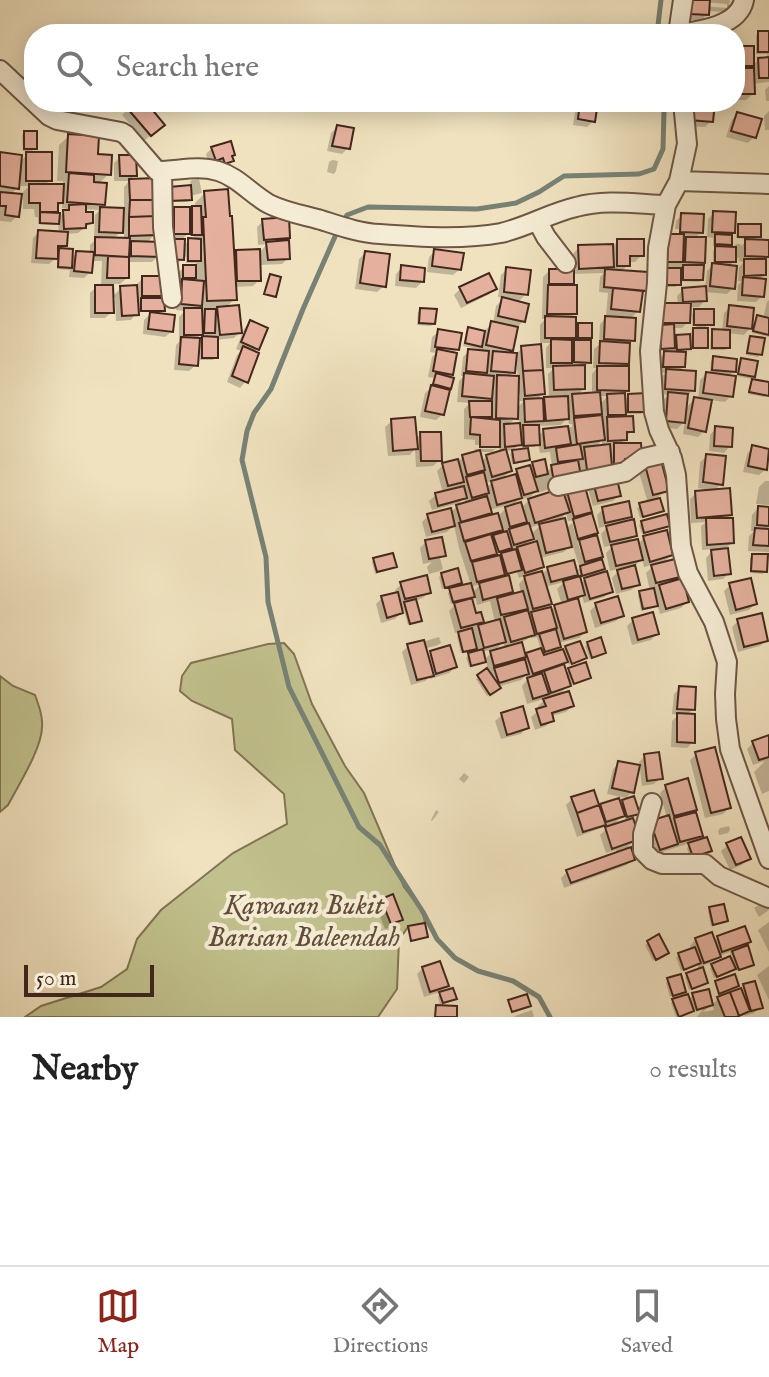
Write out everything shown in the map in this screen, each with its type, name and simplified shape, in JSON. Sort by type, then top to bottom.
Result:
[{"type":"street","points":[[679,24],[683,0]]},
{"type":"street","points":[[720,24],[739,12],[744,0]]},
{"type":"street","points":[[0,70],[24,93]]},
{"type":"street","points":[[45,112],[57,120],[121,132],[154,169],[217,171],[235,179],[268,203],[291,213],[358,231],[460,236],[499,233],[586,204],[666,205]]},
{"type":"street","points":[[684,112],[687,144],[679,181],[666,205],[658,248],[650,351],[654,412],[676,475],[681,546],[688,573],[714,622],[727,662],[725,706],[730,749],[769,859]]},
{"type":"street","points":[[162,171],[163,227],[172,298]]},
{"type":"street","points":[[679,181],[768,184]]},
{"type":"street","points":[[538,222],[566,263]]},
{"type":"street","points":[[558,486],[625,472],[644,458],[670,452]]},
{"type":"street","points":[[652,803],[643,834],[643,851],[652,860],[662,864],[705,864],[719,876],[769,898]]},
{"type":"green space","name":"Kawasan Bukit Barisan Baleendah","points":[[284,643],[294,654],[312,704],[345,766],[364,793],[404,887],[423,912],[425,923],[408,927],[399,940],[397,989],[378,1017],[25,1017],[41,1006],[101,987],[127,969],[137,939],[161,910],[233,853],[287,824],[284,794],[235,750],[232,719],[192,701],[180,691],[182,676],[191,663]]},
{"type":"green space","points":[[0,676],[13,686],[35,695],[42,723],[41,736],[29,767],[8,805],[0,812]]},
{"type":"building","points":[[691,0],[710,0],[709,15],[690,14]]},
{"type":"building","points":[[758,31],[769,31],[769,52],[758,52]]},
{"type":"building","points":[[745,46],[754,46],[754,66],[745,66]]},
{"type":"building","points":[[769,57],[769,78],[759,78],[758,58]]},
{"type":"building","points":[[745,68],[754,68],[755,94],[745,94]]},
{"type":"building","points":[[130,112],[154,112],[165,125],[151,136]]},
{"type":"building","points":[[579,112],[596,112],[595,122],[578,119]]},
{"type":"building","points":[[690,112],[714,112],[713,122],[689,120]]},
{"type":"building","points":[[737,112],[762,119],[756,138],[731,131]]},
{"type":"building","points":[[337,125],[354,128],[350,149],[332,146]]},
{"type":"building","points":[[24,131],[37,131],[37,149],[24,149]]},
{"type":"building","points":[[68,134],[99,136],[98,154],[112,155],[111,175],[66,172]]},
{"type":"building","points":[[231,141],[234,161],[225,164],[223,158],[216,161],[211,147]]},
{"type":"building","points":[[0,152],[22,155],[19,189],[0,186]]},
{"type":"building","points":[[26,152],[52,152],[52,181],[26,181]]},
{"type":"building","points":[[119,155],[136,155],[137,176],[120,176]]},
{"type":"building","points":[[69,173],[94,175],[94,182],[107,183],[105,205],[67,202]]},
{"type":"building","points":[[157,178],[158,200],[130,200],[129,179]]},
{"type":"building","points":[[29,184],[64,184],[63,203],[58,203],[58,212],[40,212],[40,203],[29,203]]},
{"type":"building","points":[[191,185],[192,200],[169,201],[169,187]]},
{"type":"building","points":[[228,189],[237,300],[207,301],[204,191]]},
{"type":"building","points":[[0,192],[22,194],[19,217],[5,215],[6,206],[0,206]]},
{"type":"building","points":[[130,200],[158,200],[156,216],[129,217]]},
{"type":"building","points":[[86,204],[86,212],[93,212],[93,223],[86,224],[86,228],[64,229],[63,210],[69,210],[69,205]]},
{"type":"building","points":[[192,206],[201,206],[202,235],[192,235]]},
{"type":"building","points":[[100,207],[124,208],[123,233],[99,232]]},
{"type":"building","points":[[174,207],[190,207],[190,234],[174,234]]},
{"type":"building","points":[[713,211],[736,212],[735,233],[712,232]]},
{"type":"building","points":[[40,212],[60,213],[59,224],[40,223]]},
{"type":"building","points":[[681,213],[704,214],[703,233],[680,232]]},
{"type":"building","points":[[156,216],[157,235],[129,236],[129,217]]},
{"type":"building","points":[[289,217],[290,238],[264,240],[262,219]]},
{"type":"building","points":[[738,224],[761,224],[761,237],[738,237]]},
{"type":"building","points":[[38,230],[68,232],[67,246],[58,246],[58,259],[36,258]]},
{"type":"building","points":[[669,234],[684,234],[683,262],[667,262]]},
{"type":"building","points":[[715,234],[732,235],[732,245],[715,244]]},
{"type":"building","points":[[95,237],[130,238],[129,257],[95,255]]},
{"type":"building","points":[[686,237],[706,237],[705,263],[685,262]]},
{"type":"building","points":[[188,238],[201,239],[201,261],[188,261]]},
{"type":"building","points":[[168,239],[185,239],[184,260],[167,259]]},
{"type":"building","points":[[617,239],[644,239],[644,256],[630,256],[630,266],[617,266]]},
{"type":"building","points":[[745,239],[769,240],[769,257],[745,256]]},
{"type":"building","points":[[289,240],[290,259],[268,260],[266,242]]},
{"type":"building","points":[[131,241],[161,242],[161,257],[131,256]]},
{"type":"building","points":[[613,244],[614,267],[579,269],[578,245]]},
{"type":"building","points":[[715,246],[736,247],[736,262],[715,262]]},
{"type":"building","points":[[59,248],[73,249],[72,268],[58,267]]},
{"type":"building","points":[[260,249],[261,281],[237,281],[236,250]]},
{"type":"building","points":[[434,249],[464,253],[461,270],[432,266]]},
{"type":"building","points":[[76,251],[94,252],[92,273],[74,271]]},
{"type":"building","points":[[365,251],[390,254],[386,287],[360,283]]},
{"type":"building","points":[[108,256],[129,257],[129,278],[107,278]]},
{"type":"building","points":[[744,259],[766,259],[766,275],[744,276]]},
{"type":"building","points":[[712,263],[737,266],[735,289],[710,286]]},
{"type":"building","points":[[183,265],[196,265],[196,278],[183,278]]},
{"type":"building","points":[[401,265],[425,268],[424,282],[400,280]]},
{"type":"building","points":[[683,265],[704,265],[703,280],[683,280]]},
{"type":"building","points":[[506,267],[531,270],[528,295],[504,292]]},
{"type":"building","points":[[666,268],[681,268],[681,285],[666,285]]},
{"type":"building","points":[[549,269],[574,269],[574,284],[549,284]]},
{"type":"building","points":[[605,269],[648,272],[647,291],[604,287]]},
{"type":"building","points":[[489,273],[497,289],[467,303],[459,287]]},
{"type":"building","points":[[270,274],[281,277],[276,297],[264,294]]},
{"type":"building","points":[[142,276],[165,276],[165,296],[142,296]]},
{"type":"building","points":[[743,277],[766,279],[764,297],[742,295]]},
{"type":"building","points":[[182,279],[204,281],[202,306],[181,304]]},
{"type":"building","points":[[95,285],[113,285],[114,313],[95,313]]},
{"type":"building","points":[[137,285],[139,315],[122,316],[120,286]]},
{"type":"building","points":[[548,285],[577,285],[577,314],[547,314]]},
{"type":"building","points":[[706,286],[707,301],[683,302],[682,288]]},
{"type":"building","points":[[613,288],[643,291],[640,312],[611,309]]},
{"type":"building","points":[[502,297],[529,304],[525,322],[498,316]]},
{"type":"building","points":[[141,298],[164,298],[165,311],[141,311]]},
{"type":"building","points":[[663,303],[691,303],[690,323],[663,323]]},
{"type":"building","points":[[239,305],[242,333],[220,335],[217,307]]},
{"type":"building","points":[[729,305],[754,308],[752,329],[727,326]]},
{"type":"building","points":[[184,308],[202,308],[203,335],[184,335]]},
{"type":"building","points":[[420,308],[437,309],[435,324],[419,323]]},
{"type":"building","points":[[205,309],[216,309],[215,333],[204,333]]},
{"type":"building","points":[[694,309],[714,309],[714,325],[694,325]]},
{"type":"building","points":[[150,312],[175,315],[173,332],[148,329]]},
{"type":"building","points":[[757,315],[769,318],[769,335],[753,331]]},
{"type":"building","points":[[545,316],[576,317],[576,338],[545,338]]},
{"type":"building","points":[[605,316],[636,318],[635,341],[604,339]]},
{"type":"building","points":[[250,320],[268,328],[259,350],[241,342]]},
{"type":"building","points":[[491,321],[518,327],[513,351],[486,345]]},
{"type":"building","points":[[578,323],[592,323],[592,338],[578,338]]},
{"type":"building","points":[[674,324],[675,348],[661,349],[660,325]]},
{"type":"building","points":[[468,327],[485,331],[482,347],[465,343]]},
{"type":"building","points":[[693,328],[708,328],[708,348],[693,348]]},
{"type":"building","points":[[438,329],[462,333],[459,350],[435,347]]},
{"type":"building","points":[[712,329],[730,330],[730,348],[712,348]]},
{"type":"building","points":[[690,334],[691,349],[677,350],[676,335]]},
{"type":"building","points":[[202,336],[218,337],[218,358],[202,358]]},
{"type":"building","points":[[750,336],[765,338],[762,355],[747,353]]},
{"type":"building","points":[[181,337],[200,338],[198,366],[179,364]]},
{"type":"building","points":[[551,339],[572,340],[572,363],[551,363]]},
{"type":"building","points":[[574,340],[591,340],[591,363],[574,362]]},
{"type":"building","points":[[600,341],[630,343],[629,364],[599,363]]},
{"type":"building","points":[[541,344],[543,370],[523,371],[521,346]]},
{"type":"building","points":[[243,346],[259,353],[248,383],[232,376]]},
{"type":"building","points":[[437,349],[457,353],[453,375],[433,371]]},
{"type":"building","points":[[468,349],[489,351],[487,373],[466,371]]},
{"type":"building","points":[[493,351],[517,353],[515,373],[491,371]]},
{"type":"building","points":[[664,351],[686,352],[685,367],[663,367]]},
{"type":"building","points":[[713,356],[737,359],[736,372],[712,370]]},
{"type":"building","points":[[741,358],[758,361],[755,377],[738,374]]},
{"type":"building","points":[[585,365],[585,389],[554,390],[553,366]]},
{"type":"building","points":[[597,366],[629,366],[629,391],[597,390]]},
{"type":"building","points":[[666,369],[696,371],[695,391],[665,389]]},
{"type":"building","points":[[543,370],[545,394],[525,396],[523,371]]},
{"type":"building","points":[[706,372],[736,376],[733,397],[703,393]]},
{"type":"building","points":[[436,373],[454,378],[451,389],[433,384]]},
{"type":"building","points":[[464,373],[494,376],[492,399],[462,396]]},
{"type":"building","points":[[497,375],[519,376],[518,419],[496,418]]},
{"type":"building","points":[[752,379],[769,382],[769,396],[749,392]]},
{"type":"building","points":[[431,385],[450,390],[444,415],[425,411]]},
{"type":"building","points":[[600,392],[602,414],[574,416],[572,394]]},
{"type":"building","points":[[668,392],[688,394],[685,423],[666,421]]},
{"type":"building","points":[[625,393],[626,415],[608,415],[607,394]]},
{"type":"building","points":[[646,393],[646,412],[628,412],[628,394]]},
{"type":"building","points":[[568,396],[569,419],[546,421],[544,397]]},
{"type":"building","points":[[694,397],[712,400],[706,432],[688,428]]},
{"type":"building","points":[[543,398],[544,421],[525,422],[524,399]]},
{"type":"building","points":[[469,401],[492,401],[492,417],[470,417]]},
{"type":"building","points":[[602,415],[605,440],[577,444],[574,418]]},
{"type":"building","points":[[633,416],[634,432],[627,432],[627,440],[608,441],[607,417]]},
{"type":"building","points":[[415,417],[418,449],[393,451],[391,419]]},
{"type":"building","points":[[471,417],[500,420],[500,447],[480,447],[480,435],[470,434]]},
{"type":"building","points":[[520,423],[522,445],[505,447],[504,424]]},
{"type":"building","points":[[523,425],[539,425],[540,445],[524,446]]},
{"type":"building","points":[[568,426],[571,444],[545,448],[543,429]]},
{"type":"building","points":[[715,426],[733,428],[732,447],[714,446]]},
{"type":"building","points":[[420,432],[441,432],[442,461],[421,461]]},
{"type":"building","points":[[614,443],[641,443],[642,458],[625,459],[625,466],[614,465]]},
{"type":"building","points":[[580,444],[583,459],[558,462],[556,448]]},
{"type":"building","points":[[610,444],[612,467],[587,470],[584,447]]},
{"type":"building","points":[[752,445],[769,449],[767,470],[748,466]]},
{"type":"building","points":[[528,448],[530,460],[514,463],[512,450]]},
{"type":"building","points":[[506,449],[512,471],[492,477],[486,455]]},
{"type":"building","points":[[480,450],[485,470],[467,475],[462,455]]},
{"type":"building","points":[[706,454],[726,456],[723,485],[703,482]]},
{"type":"building","points":[[660,456],[669,491],[653,495],[644,461]]},
{"type":"building","points":[[458,459],[464,482],[448,486],[442,463]]},
{"type":"building","points":[[545,459],[548,474],[536,477],[532,462]]},
{"type":"building","points":[[578,460],[581,476],[554,482],[551,465]]},
{"type":"building","points":[[530,465],[538,491],[524,495],[516,469]]},
{"type":"building","points":[[484,472],[489,493],[472,498],[466,477]]},
{"type":"building","points":[[516,474],[522,498],[497,505],[491,481]]},
{"type":"building","points":[[616,475],[621,496],[598,501],[593,481]]},
{"type":"building","points":[[584,483],[592,512],[574,517],[566,488]]},
{"type":"building","points":[[464,486],[467,498],[438,506],[435,493]]},
{"type":"building","points":[[562,488],[570,512],[535,523],[528,499]]},
{"type":"building","points":[[730,488],[732,515],[697,518],[695,491]]},
{"type":"building","points":[[487,496],[492,513],[461,522],[456,505]]},
{"type":"building","points":[[660,498],[664,511],[643,517],[639,503]]},
{"type":"building","points":[[629,501],[632,517],[605,523],[602,507]]},
{"type":"building","points":[[521,502],[527,522],[510,527],[505,507]]},
{"type":"building","points":[[758,506],[769,507],[769,526],[757,525]]},
{"type":"building","points":[[451,508],[455,526],[432,532],[427,514]]},
{"type":"building","points":[[498,513],[503,530],[464,541],[459,523]]},
{"type":"building","points":[[592,513],[598,533],[578,539],[573,519]]},
{"type":"building","points":[[667,514],[670,526],[644,533],[641,521]]},
{"type":"building","points":[[565,518],[572,547],[546,553],[539,524]]},
{"type":"building","points":[[706,518],[733,518],[734,543],[707,545]]},
{"type":"building","points":[[634,519],[637,536],[610,542],[606,526]]},
{"type":"building","points":[[529,523],[534,539],[514,545],[509,529]]},
{"type":"building","points":[[755,528],[769,529],[769,546],[753,545]]},
{"type":"building","points":[[667,530],[673,555],[650,562],[643,536]]},
{"type":"building","points":[[507,531],[512,548],[499,552],[493,535]]},
{"type":"building","points":[[491,534],[497,554],[471,561],[465,542]]},
{"type":"building","points":[[597,535],[603,557],[585,562],[579,540]]},
{"type":"building","points":[[442,537],[446,556],[429,559],[425,540]]},
{"type":"building","points":[[638,539],[643,560],[616,566],[611,545]]},
{"type":"building","points":[[537,541],[544,567],[525,573],[517,547]]},
{"type":"building","points":[[728,548],[731,574],[714,576],[711,550]]},
{"type":"building","points":[[516,549],[522,570],[507,574],[501,553]]},
{"type":"building","points":[[393,553],[397,567],[377,572],[373,558]]},
{"type":"building","points":[[752,554],[768,554],[767,572],[751,571]]},
{"type":"building","points":[[500,555],[505,575],[477,582],[472,562]]},
{"type":"building","points":[[602,559],[605,569],[582,576],[580,566]]},
{"type":"building","points":[[675,559],[680,577],[656,583],[651,565]]},
{"type":"building","points":[[574,560],[578,575],[551,582],[547,567]]},
{"type":"building","points":[[635,565],[640,585],[622,589],[617,570]]},
{"type":"building","points":[[458,568],[462,583],[445,588],[441,573]]},
{"type":"building","points":[[542,571],[552,604],[533,609],[524,576]]},
{"type":"building","points":[[607,571],[613,592],[590,599],[584,578]]},
{"type":"building","points":[[427,575],[431,593],[405,599],[400,582]]},
{"type":"building","points":[[509,575],[513,592],[483,600],[479,583]]},
{"type":"building","points":[[580,576],[585,595],[568,600],[563,581]]},
{"type":"building","points":[[683,578],[689,602],[666,609],[659,585]]},
{"type":"building","points":[[751,578],[757,604],[736,610],[729,583]]},
{"type":"building","points":[[471,583],[475,597],[453,602],[449,588]]},
{"type":"building","points":[[654,588],[658,606],[643,609],[639,591]]},
{"type":"building","points":[[523,591],[528,609],[501,615],[497,598]]},
{"type":"building","points":[[398,592],[403,613],[387,618],[381,596]]},
{"type":"building","points":[[618,596],[624,616],[601,623],[595,603]]},
{"type":"building","points":[[472,598],[476,613],[481,612],[484,622],[461,628],[454,603]]},
{"type":"building","points":[[578,598],[587,632],[564,639],[554,605]]},
{"type":"building","points":[[416,599],[422,621],[410,624],[404,602]]},
{"type":"building","points":[[551,607],[557,628],[537,634],[531,612]]},
{"type":"building","points":[[528,610],[535,635],[511,642],[504,617]]},
{"type":"building","points":[[653,612],[659,634],[638,640],[632,618]]},
{"type":"building","points":[[762,613],[768,641],[744,647],[737,619]]},
{"type":"building","points":[[500,619],[506,642],[484,648],[478,625]]},
{"type":"building","points":[[472,628],[477,649],[463,652],[458,632]]},
{"type":"building","points":[[556,629],[561,647],[545,652],[539,634]]},
{"type":"building","points":[[601,637],[606,653],[592,658],[587,642]]},
{"type":"building","points":[[424,640],[434,676],[417,680],[407,644]]},
{"type":"building","points":[[580,641],[587,658],[572,664],[565,646]]},
{"type":"building","points":[[522,642],[526,657],[494,666],[490,651]]},
{"type":"building","points":[[450,645],[457,667],[436,674],[430,651]]},
{"type":"building","points":[[541,648],[544,655],[563,649],[568,662],[533,674],[526,653]]},
{"type":"building","points":[[483,649],[486,662],[471,666],[468,653]]},
{"type":"building","points":[[525,659],[529,674],[499,683],[494,668]]},
{"type":"building","points":[[586,662],[591,678],[574,684],[568,668]]},
{"type":"building","points":[[564,664],[571,686],[551,693],[544,671]]},
{"type":"building","points":[[487,668],[501,688],[490,695],[477,675]]},
{"type":"building","points":[[542,673],[549,694],[533,699],[527,678]]},
{"type":"building","points":[[679,686],[696,687],[695,710],[677,709]]},
{"type":"building","points":[[569,691],[574,706],[552,713],[554,721],[541,725],[536,709],[546,706],[543,699]]},
{"type":"building","points":[[523,706],[529,728],[507,735],[501,713]]},
{"type":"building","points":[[677,713],[695,714],[695,743],[677,742]]},
{"type":"building","points":[[769,735],[769,757],[759,760],[752,741]]},
{"type":"building","points":[[715,747],[731,808],[711,813],[695,752]]},
{"type":"building","points":[[659,752],[663,779],[647,781],[644,754]]},
{"type":"building","points":[[618,761],[640,765],[634,793],[612,788]]},
{"type":"building","points":[[688,778],[697,810],[674,816],[665,785]]},
{"type":"building","points":[[594,790],[599,805],[577,813],[571,797]]},
{"type":"building","points":[[634,796],[640,814],[627,817],[622,800]]},
{"type":"building","points":[[619,798],[625,816],[606,822],[600,804]]},
{"type":"building","points":[[599,805],[606,825],[583,832],[577,813]]},
{"type":"building","points":[[696,812],[703,836],[680,842],[674,818]]},
{"type":"building","points":[[669,815],[678,844],[660,850],[650,821]]},
{"type":"building","points":[[633,818],[640,839],[612,849],[605,827]]},
{"type":"building","points":[[707,837],[712,851],[693,857],[688,843]]},
{"type":"building","points":[[741,837],[751,859],[736,865],[726,843]]},
{"type":"building","points":[[631,847],[635,860],[571,883],[566,870]]},
{"type":"building","points":[[393,894],[403,920],[391,924],[381,899]]},
{"type":"building","points":[[724,904],[728,921],[713,925],[709,907]]},
{"type":"building","points":[[425,923],[428,937],[411,941],[408,926]]},
{"type":"building","points":[[745,926],[751,942],[722,952],[717,936]]},
{"type":"building","points":[[712,932],[721,957],[704,963],[695,938]]},
{"type":"building","points":[[659,934],[669,953],[656,960],[647,941]]},
{"type":"building","points":[[748,945],[754,965],[739,970],[732,951]]},
{"type":"building","points":[[695,947],[701,963],[684,970],[678,953]]},
{"type":"building","points":[[730,956],[736,969],[717,977],[711,964]]},
{"type":"building","points":[[440,961],[449,986],[430,992],[422,967]]},
{"type":"building","points":[[703,967],[708,983],[692,989],[686,973]]},
{"type":"building","points":[[681,974],[686,992],[673,996],[667,978]]},
{"type":"building","points":[[735,974],[739,986],[719,994],[715,981]]},
{"type":"building","points":[[755,981],[763,1008],[751,1011],[743,984]]},
{"type":"building","points":[[453,988],[457,999],[443,1003],[439,992]]},
{"type":"building","points":[[741,988],[750,1011],[739,1016],[730,992]]},
{"type":"building","points":[[709,989],[713,1005],[697,1010],[692,993]]},
{"type":"building","points":[[730,992],[739,1016],[736,1017],[725,1017],[717,997]]},
{"type":"building","points":[[527,994],[531,1006],[512,1012],[508,1000]]},
{"type":"building","points":[[688,994],[694,1011],[679,1017],[672,999]]},
{"type":"building","points":[[436,1005],[457,1006],[457,1017],[435,1017]]},
{"type":"waterway","points":[[658,24],[661,0]]},
{"type":"waterway","points":[[550,1017],[539,997],[513,981],[478,971],[455,958],[437,939],[380,845],[359,827],[289,687],[268,602],[266,557],[242,460],[254,413],[271,389],[303,309],[347,215],[368,207],[477,209],[516,203],[564,176],[639,174],[654,169],[663,149],[664,112]]}]
